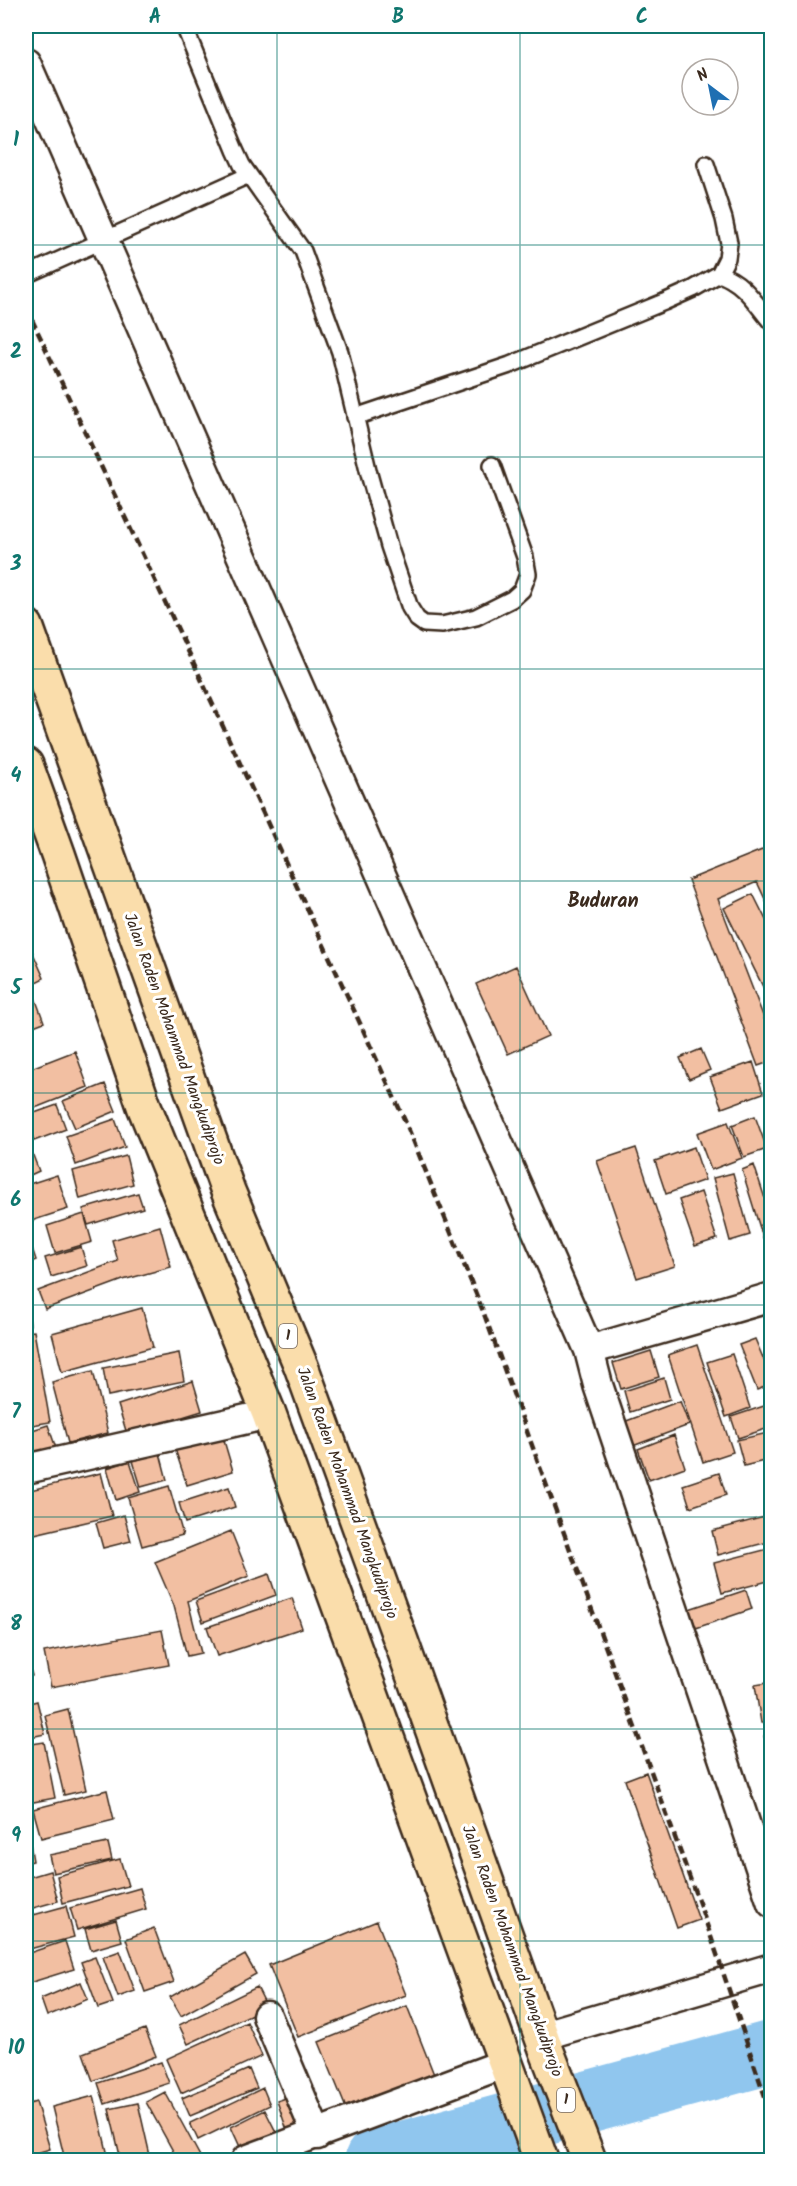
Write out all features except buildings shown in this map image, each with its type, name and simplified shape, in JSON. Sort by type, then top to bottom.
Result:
[{"type":"highway","name":"Jalan Raden Mohammad Mangkudiprojo","points":[[26,626],[228,1191],[301,1366],[543,2042],[587,2156]]},
{"type":"highway","points":[[26,765],[144,1106],[269,1414],[541,2160]]},
{"type":"highway","points":[[144,1106],[152,1110],[168,1111],[184,1103],[193,1093]]},
{"type":"highway","points":[[185,1210],[186,1192],[197,1184],[210,1182],[228,1191]]},
{"type":"street","points":[[26,63],[589,1350],[598,1385],[765,1861],[771,1903]]},
{"type":"street","points":[[589,1350],[771,1297]]},
{"type":"street","points":[[26,1469],[269,1414]]},
{"type":"street","points":[[543,2042],[771,1968]]},
{"type":"street","points":[[267,2016],[317,2135]]},
{"type":"street","points":[[246,2160],[507,2065]]},
{"type":"lane","points":[[184,26],[242,165],[303,251],[340,352],[389,546],[410,608],[417,619],[424,624],[442,625],[476,617],[512,599],[522,590],[528,574],[525,557],[492,465]]},
{"type":"lane","points":[[356,417],[510,365],[693,289],[719,274],[727,258],[729,243],[724,219],[706,164]]},
{"type":"lane","points":[[26,275],[249,175]]},
{"type":"lane","points":[[719,274],[732,278],[748,292],[771,322]]},
{"type":"waterway","points":[[376,2160],[772,2052]]},
{"type":"railway","points":[[26,307],[406,1123],[483,1311],[707,1925],[772,2117]]},
{"type":"district","name":"Buduran","points":[[603,902]]}]
